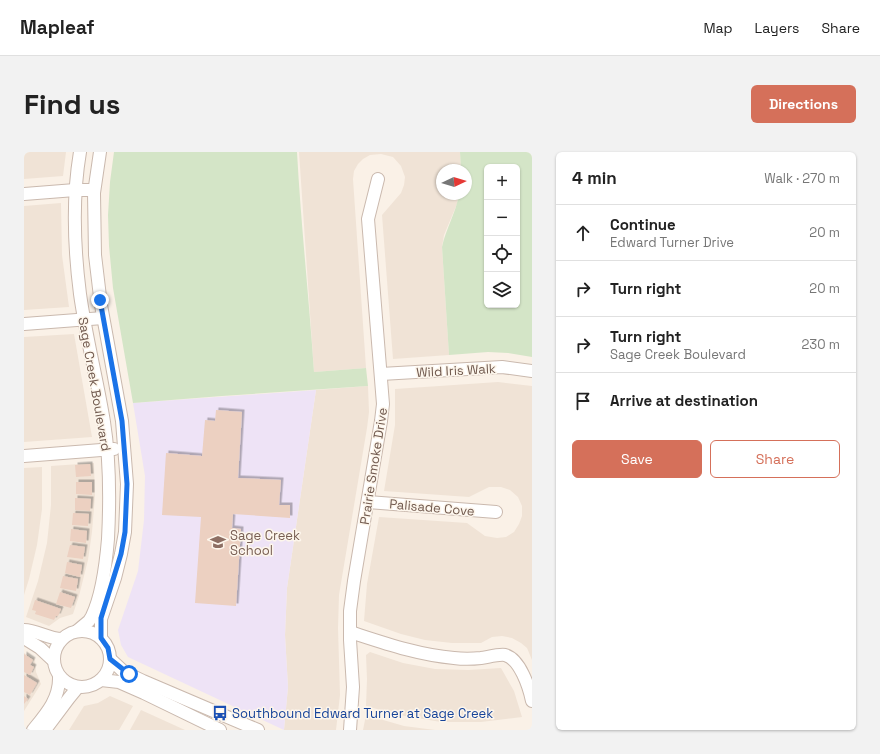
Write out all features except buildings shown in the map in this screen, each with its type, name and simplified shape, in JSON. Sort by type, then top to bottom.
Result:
[{"type":"street","name":"Sage Creek Boulevard","points":[[77,631],[89,621],[93,613],[104,575],[107,556],[110,500],[104,422],[84,320],[76,261],[75,190],[80,152]]},
{"type":"street","name":"Sage Creek Boulevard","points":[[100,152],[94,190],[95,255],[103,318],[122,421],[127,484],[125,532],[121,554],[101,618],[101,638]]},
{"type":"street","name":"Prairie Smoke Drive","points":[[350,730],[353,694],[350,611],[383,404],[368,219],[378,179]]},
{"type":"street","points":[[24,194],[94,190]]},
{"type":"street","points":[[24,324],[103,318]]},
{"type":"street","name":"Wild Iris Walk","points":[[381,374],[502,367],[532,371]]},
{"type":"street","points":[[24,456],[125,449]]},
{"type":"street","name":"Palisade Cove","points":[[368,502],[496,512]]},
{"type":"street","points":[[24,630],[29,630],[55,639],[62,639]]},
{"type":"street","points":[[77,631],[92,632],[101,638],[108,648],[110,659],[108,670],[101,680],[93,685],[78,687],[68,683],[57,673],[54,653],[62,639],[77,631]]},
{"type":"street","points":[[350,632],[393,646],[431,656],[480,658],[505,655],[515,661],[521,670],[532,701]]},
{"type":"street","points":[[24,638],[40,648],[54,661]]},
{"type":"street","points":[[110,659],[124,672],[143,682],[258,730]]},
{"type":"street","points":[[33,730],[56,699],[60,686],[60,676]]},
{"type":"street","points":[[101,680],[119,682],[215,727]]},
{"type":"street","points":[[45,730],[78,687]]},
{"type":"shaded area","points":[[24,152],[66,152],[63,176],[24,179]]},
{"type":"shaded area","points":[[299,152],[460,152],[461,164],[436,164],[436,200],[458,200],[444,235],[442,247],[449,355],[393,359],[382,215],[401,193],[405,177],[401,166],[393,157],[381,154],[370,155],[358,164],[354,171],[353,179],[366,368],[314,372]]},
{"type":"shaded area","points":[[61,203],[62,255],[69,307],[24,310],[24,206]]},
{"type":"shaded area","points":[[74,334],[92,437],[24,442],[24,337]]},
{"type":"shaded area","points":[[498,382],[532,386],[532,660],[527,648],[512,638],[502,636],[492,637],[481,643],[452,643],[425,640],[401,634],[364,621],[367,584],[379,517],[467,523],[485,536],[497,538],[506,537],[514,532],[519,524],[522,516],[522,506],[518,497],[510,490],[501,487],[489,487],[469,497],[384,491],[395,425],[395,389]]},
{"type":"shaded area","points":[[368,386],[369,412],[367,428],[339,595],[338,628],[340,695],[336,730],[284,730],[288,687],[285,635],[287,588],[316,390]]},
{"type":"shaded area","name":"Sage Creek School","points":[[316,390],[287,588],[285,635],[288,687],[284,730],[128,657],[121,645],[118,630],[138,571],[144,520],[145,476],[133,403]]},
{"type":"shaded area","points":[[94,463],[95,496],[92,532],[88,560],[79,596],[73,614],[60,618],[49,626],[26,617],[38,581],[47,543],[51,505],[51,466]]},
{"type":"shaded area","points":[[42,467],[42,509],[37,545],[24,595],[24,468]]},
{"type":"shaded area","points":[[370,652],[403,663],[435,669],[468,670],[501,668],[514,691],[522,717],[481,722],[441,722],[399,715],[366,706],[366,655]]},
{"type":"shaded area","points":[[24,653],[35,659],[36,672],[41,684],[24,711]]},
{"type":"shaded area","points":[[110,696],[133,706],[119,730],[69,730],[84,706],[98,703]]},
{"type":"shaded area","points":[[141,710],[185,730],[130,730]]},
{"type":"shaded area","points":[[366,715],[404,726],[435,730],[363,730]]},
{"type":"green space","points":[[114,152],[297,152],[314,372],[366,368],[368,386],[133,403],[113,288],[109,246],[108,215]]},
{"type":"green space","points":[[460,152],[532,152],[532,357],[508,353],[488,352],[449,355],[442,247],[458,200],[472,200],[472,164],[461,164]]},
{"type":"place","name":"Sage Creek School","points":[[218,542]]},
{"type":"place","name":"Southbound Edward Turner at Sage Creek","points":[[220,713]]},
{"type":"route","points":[[100,300],[122,421],[127,484],[125,532],[115,578],[101,618],[101,638],[108,648],[110,659],[124,672],[129,674]]}]
